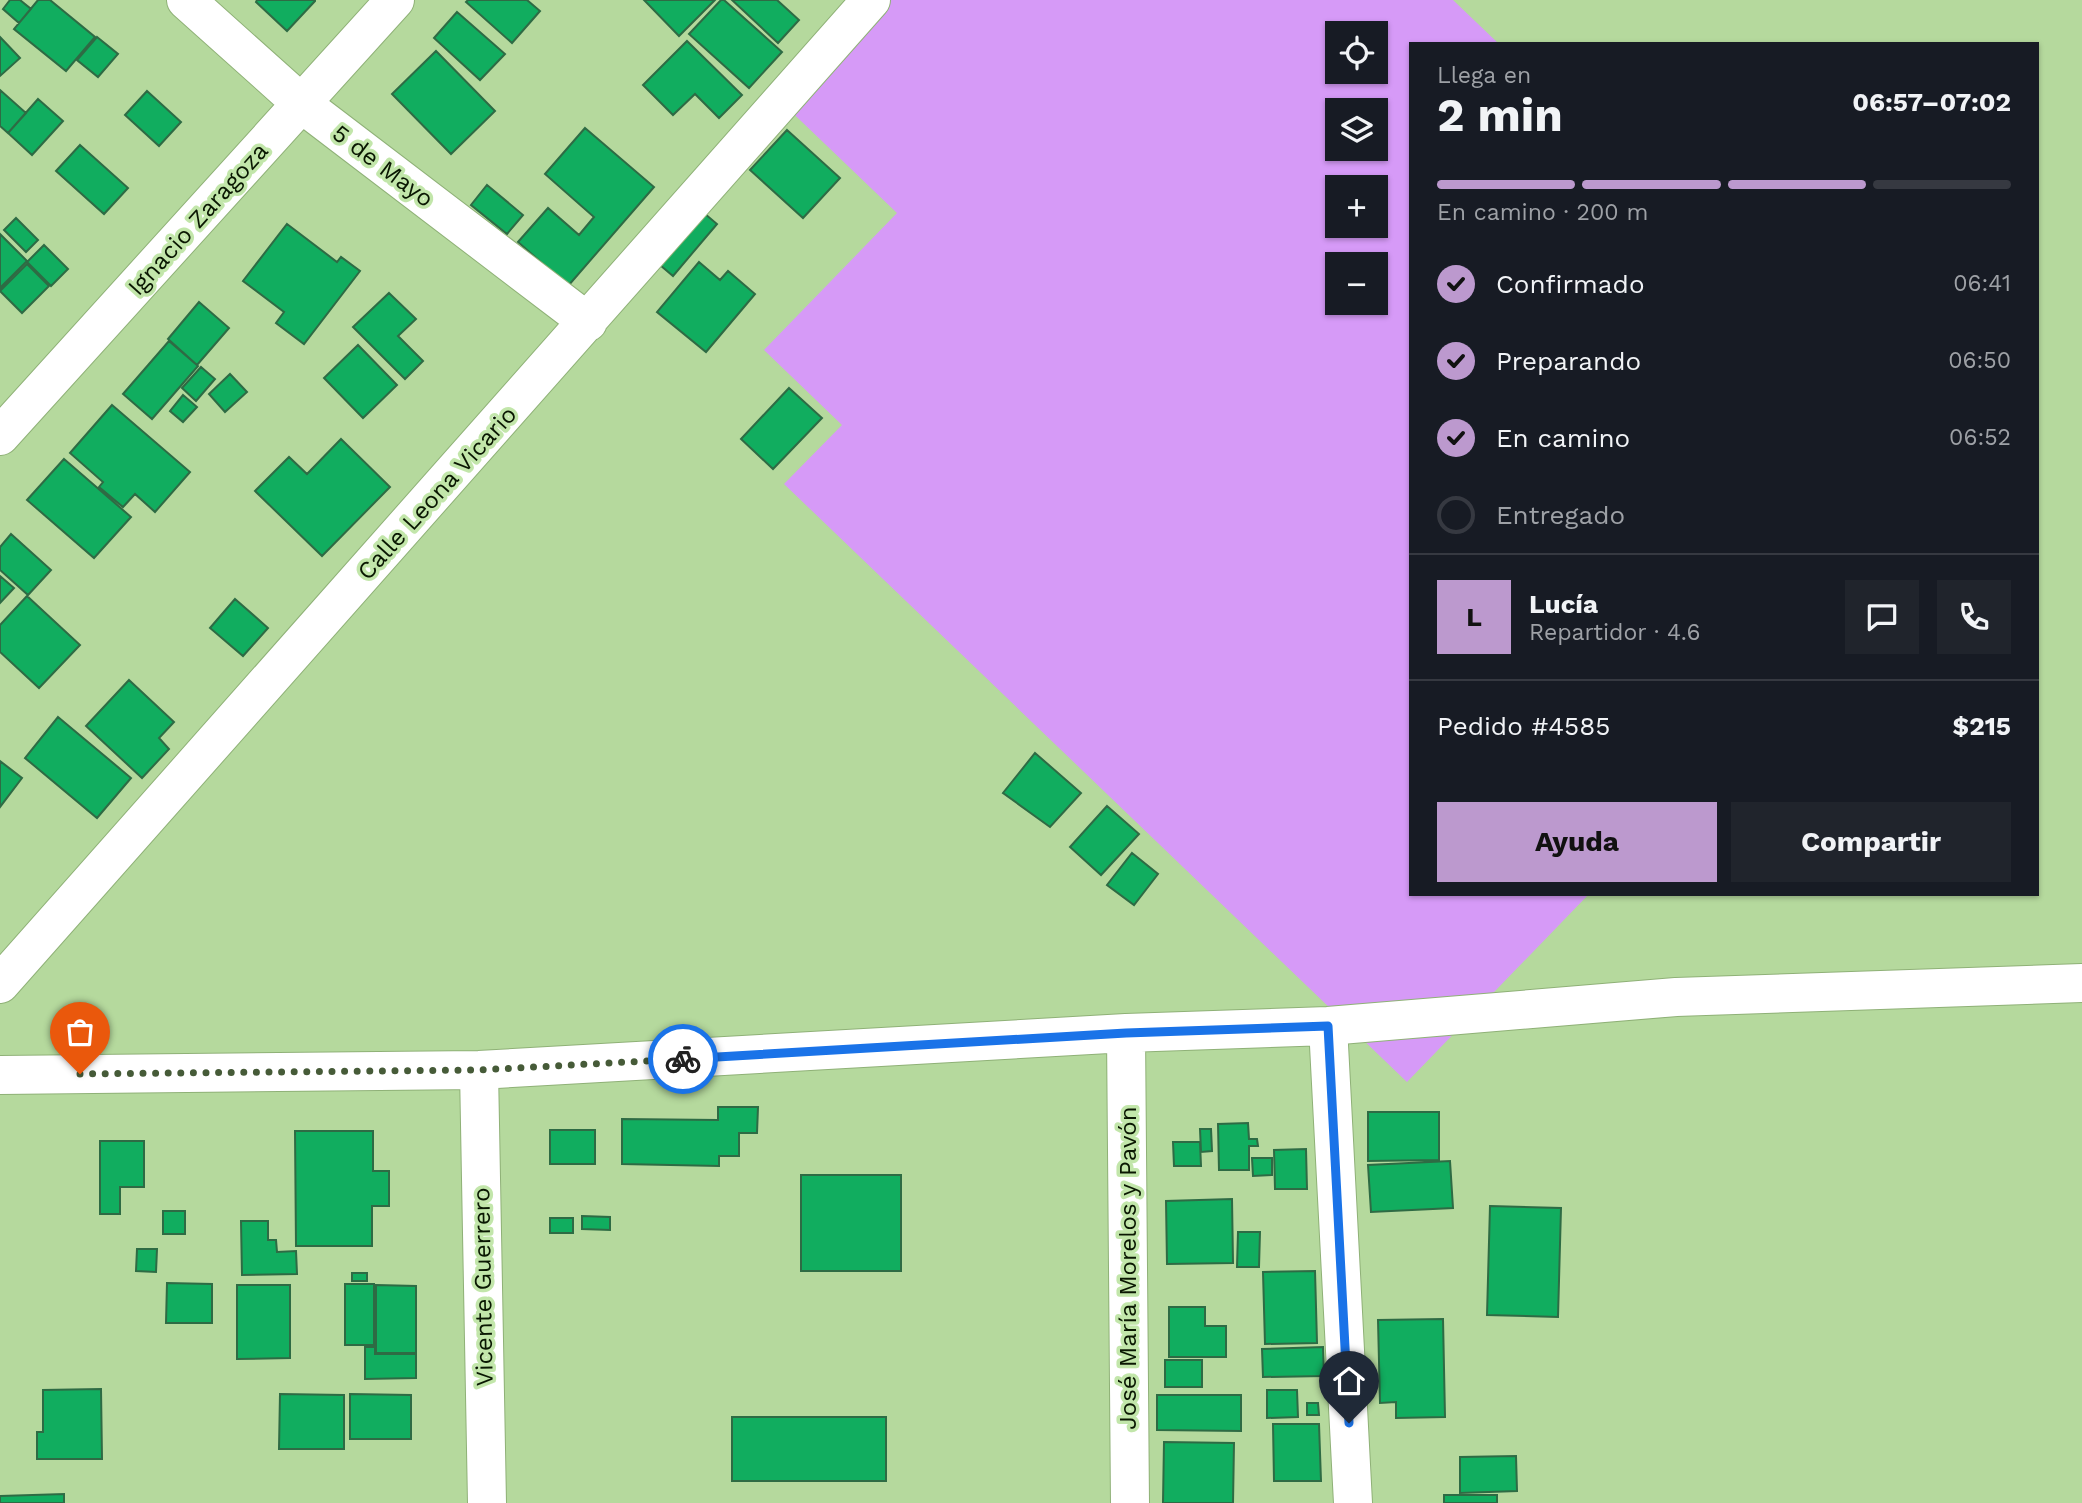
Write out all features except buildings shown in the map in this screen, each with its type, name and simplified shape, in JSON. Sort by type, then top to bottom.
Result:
[{"type":"street","name":"5 de Mayo","points":[[186,0],[302,104],[588,322]]},
{"type":"street","name":"Ignacio Zaragoza","points":[[0,436],[395,0]]},
{"type":"street","name":"Calle Leona Vicario","points":[[0,984],[871,0]]},
{"type":"street","points":[[0,1075],[479,1070],[1126,1033],[1328,1026],[1676,997],[2082,983]]},
{"type":"street","points":[[1328,1026],[1353,1503]]},
{"type":"street","name":"José María Morelos y Pavón","points":[[1126,1033],[1130,1503]]},
{"type":"street","name":"Vicente Guerrero","points":[[479,1070],[487,1503]]},
{"type":"shaded area","points":[[873,0],[1453,0],[1497,42],[1409,42],[1409,896],[1587,896],[1407,1082],[784,484],[842,425],[764,350],[897,213],[777,98]]},
{"type":"way so far","points":[[80,1074],[479,1070],[683,1059]]},
{"type":"route","points":[[683,1059],[1126,1033],[1328,1026],[1349,1423]]}]
